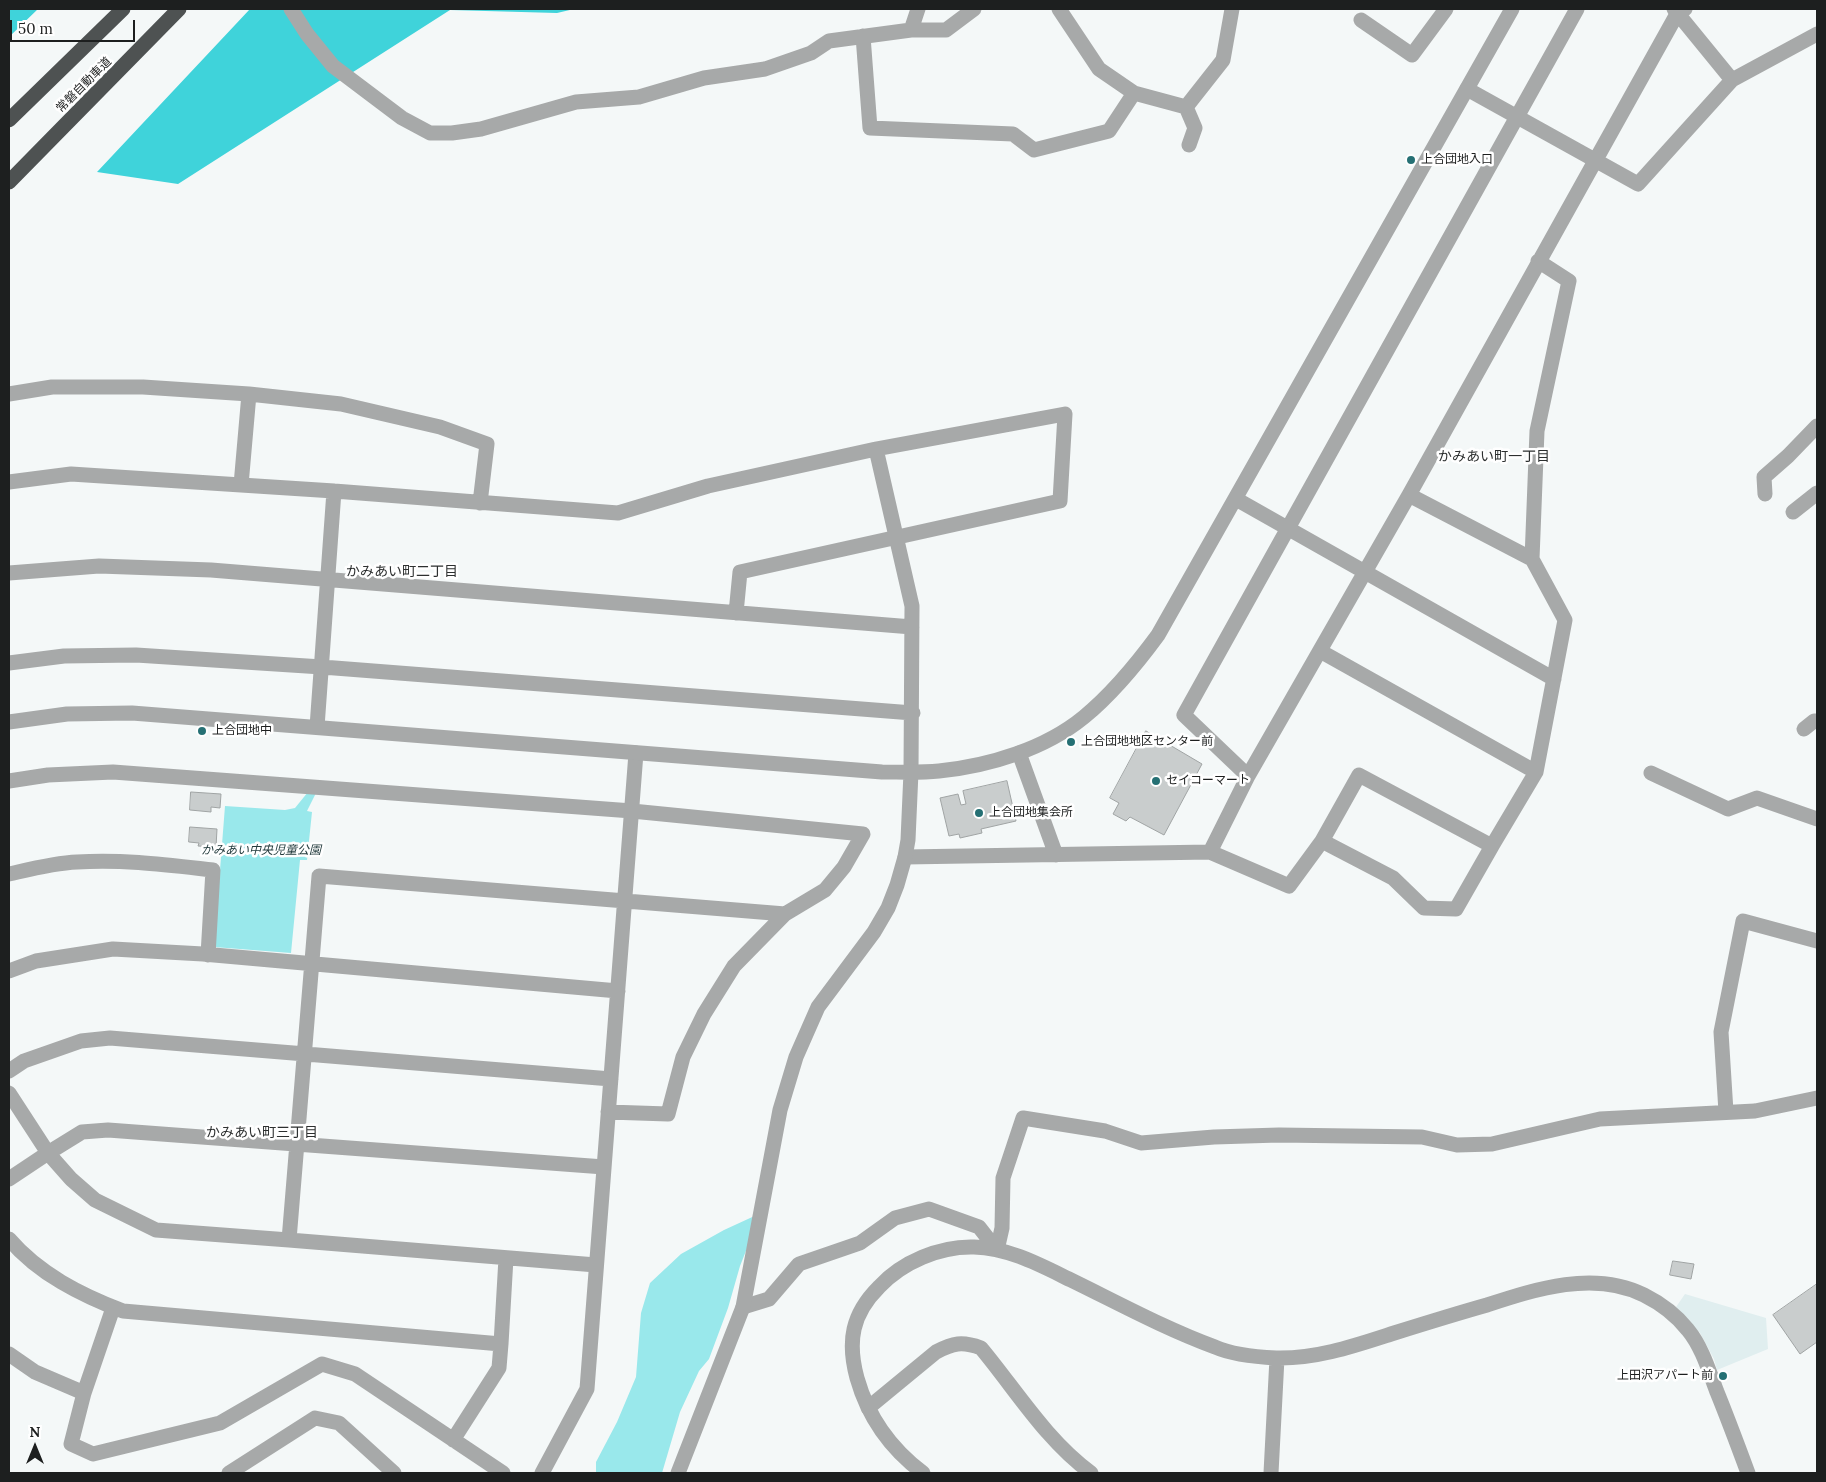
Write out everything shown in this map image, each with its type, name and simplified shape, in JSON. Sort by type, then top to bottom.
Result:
[{"type":"highway","points":[[9,120],[123,9]]},
{"type":"highway","name":"常磐自動車道","points":[[9,182],[180,9]]},
{"type":"street","points":[[291,9],[307,34],[333,66],[402,118],[430,133],[452,133],[481,129],[576,102],[639,97],[704,78],[765,69],[811,53],[829,41],[911,30],[946,30],[974,9]]},
{"type":"street","points":[[911,30],[918,9]]},
{"type":"street","points":[[1059,9],[1098,69],[1134,93],[1186,107]]},
{"type":"street","points":[[1186,107],[1223,60],[1232,9]]},
{"type":"street","points":[[1361,20],[1412,54],[1446,9]]},
{"type":"street","points":[[9,722],[67,714],[132,713],[849,770],[911,772],[940,771],[979,764],[1019,753],[1051,738],[1083,718],[1114,689],[1158,636],[1512,9]]},
{"type":"street","points":[[1248,776],[1184,715],[1577,9]]},
{"type":"street","points":[[1210,852],[1248,776],[1409,495],[1678,10],[1732,80]]},
{"type":"street","points":[[1467,89],[1638,184],[1732,80],[1817,34]]},
{"type":"street","points":[[863,36],[870,128],[1013,134],[1034,150],[1109,131],[1134,93]]},
{"type":"street","points":[[1186,107],[1195,128],[1188,145]]},
{"type":"street","points":[[1322,840],[1393,878],[1424,908],[1456,909],[1536,772],[1565,620],[1532,559],[1537,431],[1569,281],[1538,261]]},
{"type":"street","points":[[9,394],[52,387],[143,387],[249,394],[341,404],[440,427],[487,444],[480,502]]},
{"type":"street","points":[[241,485],[249,394]]},
{"type":"street","points":[[9,482],[71,474],[618,513],[708,486],[876,450],[1065,414],[1060,501],[740,572],[736,613]]},
{"type":"street","points":[[1765,494],[1764,477],[1788,456],[1817,426]]},
{"type":"street","points":[[678,1473],[743,1307],[780,1110],[796,1057],[818,1007],[874,932],[888,908],[905,857],[910,814],[912,606],[876,450]]},
{"type":"street","points":[[318,727],[334,492]]},
{"type":"street","points":[[1793,512],[1817,493]]},
{"type":"street","points":[[1409,495],[1532,559]]},
{"type":"street","points":[[1236,499],[1554,679]]},
{"type":"street","points":[[9,573],[99,566],[211,570],[912,627]]},
{"type":"street","points":[[1320,651],[1536,772]]},
{"type":"street","points":[[9,664],[64,656],[136,655],[322,667],[912,713]]},
{"type":"street","points":[[542,1473],[587,1389],[636,753]]},
{"type":"street","points":[[1019,753],[1056,855]]},
{"type":"street","points":[[9,781],[48,775],[114,772],[632,811],[863,834],[844,866],[825,890],[785,914],[734,966],[704,1014],[683,1057],[668,1114],[608,1112]]},
{"type":"street","points":[[1651,773],[1728,809],[1757,798],[1817,819]]},
{"type":"street","points":[[905,857],[1210,852],[1289,886],[1322,840],[1359,775],[1492,846]]},
{"type":"street","points":[[9,874],[43,866],[76,862],[124,861],[213,870],[208,955]]},
{"type":"street","points":[[288,1240],[319,876],[785,914]]},
{"type":"street","points":[[1726,1112],[1721,1032],[1743,921],[1817,941]]},
{"type":"street","points":[[9,971],[36,961],[114,949],[208,955],[618,991]]},
{"type":"street","points":[[9,1071],[24,1061],[81,1041],[110,1038],[611,1079]]},
{"type":"street","points":[[9,1093],[48,1152],[71,1179],[95,1200],[156,1230],[596,1265]]},
{"type":"street","points":[[997,1250],[1002,1228],[1003,1178],[1023,1118],[1105,1131],[1141,1143],[1214,1137],[1279,1135],[1422,1136],[1457,1145],[1492,1144],[1600,1119],[1755,1111],[1817,1098]]},
{"type":"street","points":[[9,1180],[48,1152],[82,1132],[108,1130],[604,1167]]},
{"type":"street","points":[[743,1307],[769,1299],[799,1264],[860,1243],[895,1218],[929,1209],[979,1228],[997,1250]]},
{"type":"street","points":[[9,1239],[23,1256],[61,1283],[123,1312],[501,1344]]},
{"type":"street","points":[[923,1473],[906,1460],[884,1434],[868,1408],[852,1357],[852,1338],[856,1317],[866,1299],[883,1282],[922,1257],[946,1250],[973,1247],[997,1250],[1026,1259],[1217,1348],[1244,1355],[1277,1358],[1312,1356],[1348,1348],[1551,1286],[1588,1283],[1613,1284],[1644,1295],[1671,1313],[1688,1330],[1699,1348],[1709,1371],[1748,1473]]},
{"type":"street","points":[[453,1440],[499,1368],[506,1258]]},
{"type":"street","points":[[114,1308],[84,1393],[71,1444],[93,1454],[220,1423],[322,1364],[355,1374],[503,1473]]},
{"type":"street","points":[[868,1408],[936,1352],[947,1346],[968,1343],[981,1348],[1042,1425],[1075,1461],[1091,1473]]},
{"type":"street","points":[[9,1354],[35,1372],[84,1393]]},
{"type":"street","points":[[1271,1473],[1277,1358]]},
{"type":"street","points":[[229,1473],[315,1418],[339,1423],[394,1473]]},
{"type":"shaded area","points":[[9,9],[38,9],[9,37]]},
{"type":"shaded area","points":[[250,9],[574,9],[557,13],[450,10],[178,184],[97,172]]},
{"type":"shaded area","points":[[1685,1294],[1766,1318],[1768,1349],[1717,1370],[1714,1359],[1700,1333],[1676,1307]]},
{"type":"green space","name":"かみあい中央児童公園","points":[[308,792],[316,793],[307,811],[312,812],[307,860],[300,860],[291,953],[214,947],[225,806],[285,810],[295,808]]},
{"type":"green space","points":[[761,1213],[740,1266],[728,1308],[709,1359],[699,1371],[680,1412],[662,1473],[596,1473],[596,1462],[617,1422],[636,1377],[641,1313],[650,1283],[681,1254],[724,1230]]},
{"type":"building","name":"セイコーマート","points":[[1146,731],[1202,764],[1164,835],[1130,817],[1126,821],[1113,814],[1119,803],[1110,798]]},
{"type":"building","name":"上合団地集会所","points":[[1007,781],[1016,821],[981,829],[982,833],[960,838],[959,834],[949,836],[940,798],[958,794],[961,805],[966,804],[963,791]]},
{"type":"building","points":[[191,792],[221,794],[220,808],[211,807],[211,812],[190,810]]},
{"type":"building","points":[[190,827],[217,829],[216,847],[198,846],[199,843],[189,842]]},
{"type":"building","points":[[1673,1261],[1694,1264],[1691,1279],[1670,1275]]},
{"type":"building","points":[[1817,1284],[1817,1342],[1800,1354],[1773,1315]]},
{"type":"place","name":"上合団地入口","points":[[1411,160]]},
{"type":"place","name":"上合団地中","points":[[202,731]]},
{"type":"place","name":"上合団地地区センター前","points":[[1071,742]]},
{"type":"place","name":"セイコーマート","points":[[1156,781]]},
{"type":"place","name":"上合団地集会所","points":[[979,813]]},
{"type":"place","name":"上田沢アパート前","points":[[1723,1376]]},
{"type":"district","name":"かみあい町一丁目","points":[[1494,457]]},
{"type":"district","name":"かみあい町二丁目","points":[[402,572]]},
{"type":"district","name":"かみあい町三丁目","points":[[262,1133]]}]
